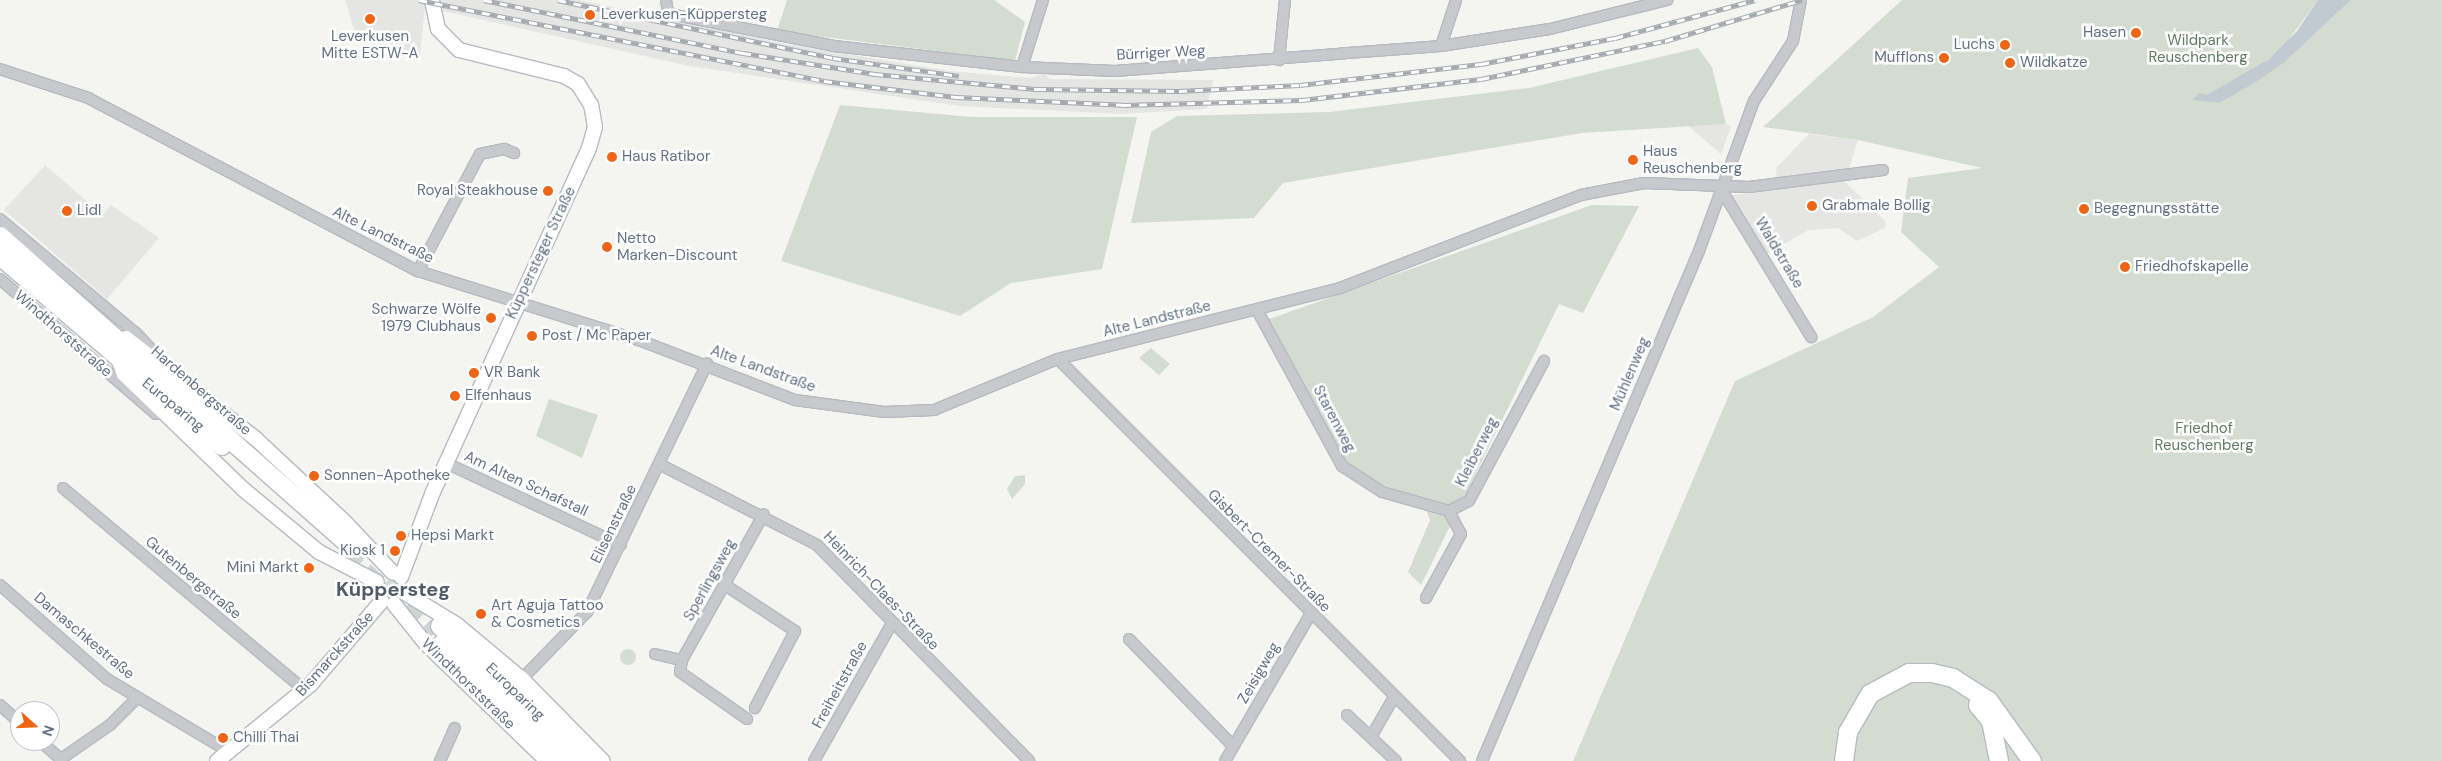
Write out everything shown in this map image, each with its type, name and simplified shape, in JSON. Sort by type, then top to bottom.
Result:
[{"type":"highway","name":"Europaring","points":[[0,236],[109,332],[348,550],[118,360],[0,256]]},
{"type":"highway","name":"Europaring","points":[[565,761],[436,630],[588,761]]},
{"type":"highway","points":[[1844,761],[1848,732],[1870,694],[1908,673],[1932,673],[1953,678],[1990,701],[2032,761]]},
{"type":"highway","points":[[1854,761],[1857,735],[1878,701],[1911,684],[1931,683],[1961,692],[1978,704],[1991,720],[1999,761]]},
{"type":"main road","name":"Küppersteger Straße","points":[[397,576],[518,302],[589,148],[593,111],[584,90],[568,77],[459,50],[443,37],[433,16],[432,0]]},
{"type":"main road","name":"Europaring","points":[[109,332],[123,335],[163,362]]},
{"type":"main road","name":"Windthorststraße","points":[[118,360],[124,374],[197,444],[319,552],[377,582]]},
{"type":"main road","name":"Hardenbergstraße","points":[[163,362],[328,505],[397,576]]},
{"type":"main road","points":[[388,603],[376,592],[377,582],[397,576],[405,593],[456,624],[522,679],[603,761]]},
{"type":"main road","name":"Bismarckstraße","points":[[217,761],[305,690],[388,603],[405,593]]},
{"type":"main road","name":"Windthorststraße","points":[[388,603],[426,644],[546,761]]},
{"type":"street","name":"Bürriger Weg","points":[[666,0],[668,12],[676,15],[777,36],[1022,67],[1115,71],[1279,60],[1441,46],[1550,29],[1667,0]]},
{"type":"street","points":[[1022,67],[1043,0]]},
{"type":"street","points":[[1279,60],[1285,0]]},
{"type":"street","points":[[1441,46],[1456,0]]},
{"type":"street","name":"Mühlenweg","points":[[1482,761],[1699,251],[1719,186],[1754,101],[1793,41],[1802,0]]},
{"type":"street","name":"Alte Landstraße","points":[[0,69],[88,98],[418,271],[707,364],[805,402],[918,412],[1058,360],[1340,288],[1580,195],[1644,183],[1719,186],[1844,178],[1883,170]]},
{"type":"street","points":[[418,271],[480,154],[504,149],[514,153]]},
{"type":"street","name":"Waldstraße","points":[[1719,186],[1811,337]]},
{"type":"street","name":"Hardenbergstraße","points":[[0,219],[136,333],[163,362]]},
{"type":"street","name":"Windthorststraße","points":[[0,279],[197,444]]},
{"type":"street","name":"Starenweg","points":[[1257,310],[1342,466],[1382,492],[1449,511]]},
{"type":"street","name":"Gisbert-Cremer-Straße","points":[[1058,360],[1310,614],[1460,761]]},
{"type":"street","name":"Kleiberweg","points":[[1449,511],[1469,500],[1544,361]]},
{"type":"street","name":"Elisenstraße","points":[[522,679],[587,612],[707,364]]},
{"type":"street","name":"Am Alten Schafstall","points":[[446,463],[621,545]]},
{"type":"street","name":"Heinrich-Claes-Straße","points":[[659,464],[764,514],[817,545],[1026,760]]},
{"type":"street","name":"Gutenbergstraße","points":[[63,488],[305,690]]},
{"type":"street","points":[[1426,598],[1461,534],[1449,511]]},
{"type":"street","name":"Sperlingsweg","points":[[681,665],[764,514]]},
{"type":"street","name":"Damaschkestraße","points":[[0,585],[108,679],[228,751]]},
{"type":"street","points":[[725,585],[795,631],[755,708]]},
{"type":"street","name":"Zeisigweg","points":[[1224,761],[1310,614]]},
{"type":"street","name":"Freiheitstraße","points":[[814,761],[892,623]]},
{"type":"street","points":[[1129,639],[1233,746]]},
{"type":"street","points":[[655,654],[681,665],[747,719]]},
{"type":"street","points":[[1371,737],[1394,697]]},
{"type":"street","points":[[52,751],[61,759],[110,725],[137,698]]},
{"type":"street","points":[[0,705],[10,714]]},
{"type":"street","points":[[1347,715],[1396,761]]},
{"type":"street","points":[[440,761],[455,728]]},
{"type":"shaded area","points":[[345,0],[579,0],[786,44],[950,71],[1031,78],[1045,73],[1049,79],[1213,80],[1207,109],[1121,114],[959,106],[689,66],[425,7],[420,54],[357,39]]},
{"type":"shaded area","points":[[2318,0],[2351,0],[2285,62],[2251,85],[2219,103],[2193,100],[2199,93],[2207,95],[2269,59],[2297,31]]},
{"type":"shaded area","points":[[1726,124],[1731,127],[1721,154],[1688,126]]},
{"type":"shaded area","points":[[1809,134],[1858,140],[1845,182],[1886,222],[1885,228],[1857,241],[1838,228],[1809,230],[1765,255],[1731,195],[1777,190],[1776,168]]},
{"type":"shaded area","points":[[45,165],[103,215],[111,205],[159,238],[107,299],[4,210]]},
{"type":"green space","points":[[787,0],[994,0],[1025,22],[1015,61],[777,31]]},
{"type":"green space","points":[[1902,0],[2318,0],[2281,50],[2207,101],[2219,103],[2285,62],[2351,0],[2442,0],[2442,761],[1573,761],[1735,381],[1873,317],[1939,267],[1901,232],[1908,178],[1982,168],[1858,140],[1763,127]]},
{"type":"green space","points":[[1698,48],[1712,67],[1726,124],[1582,133],[1283,183],[1254,218],[1131,223],[1151,132],[1177,116],[1329,112],[1529,88]]},
{"type":"green space","points":[[840,105],[972,117],[1137,117],[1102,269],[1011,283],[960,316],[781,261]]},
{"type":"green space","points":[[1592,205],[1639,206],[1583,313],[1559,304],[1421,585],[1408,572],[1430,520],[1422,500],[1382,485],[1347,464],[1269,319]]},
{"type":"green space","points":[[1151,348],[1170,364],[1159,375],[1139,358]]},
{"type":"green space","points":[[549,399],[598,415],[582,458],[536,436]]},
{"type":"green space","points":[[1025,475],[1025,484],[1012,499],[1007,489],[1015,476]]},
{"type":"green space","points":[[388,580],[394,580],[399,585],[397,594],[388,596],[383,591],[383,585]]},
{"type":"green space","points":[[628,649],[636,657],[628,665],[620,657]]},
{"type":"tunnel","points":[[345,553],[433,634]]},
{"type":"railway","points":[[419,0],[824,81],[956,97],[1123,105],[1302,100],[1481,79],[1665,41],[1802,0]]},
{"type":"railway","points":[[484,0],[743,53],[875,74],[1038,89],[1179,91],[1300,85],[1481,64],[1615,38],[1755,0]]},
{"type":"railway","points":[[558,0],[833,58],[959,76]]},
{"type":"place","name":"Leverkusen-Küppersteg","points":[[590,15]]},
{"type":"place","name":"Leverkusen Mitte ESTW-A","points":[[370,19]]},
{"type":"place","name":"Hasen","points":[[2136,33]]},
{"type":"place","name":"Luchs","points":[[2005,45]]},
{"type":"place","name":"Mufflons","points":[[1944,58]]},
{"type":"place","name":"Wildkatze","points":[[2010,63]]},
{"type":"place","name":"Haus Ratibor","points":[[612,157]]},
{"type":"place","name":"Haus Reuschenberg","points":[[1633,160]]},
{"type":"place","name":"Royal Steakhouse","points":[[548,191]]},
{"type":"place","name":"Grabmale Bollig","points":[[1812,206]]},
{"type":"place","name":"Begegnungsstätte","points":[[2084,209]]},
{"type":"place","name":"Lidl","points":[[67,211]]},
{"type":"place","name":"Netto Marken-Discount","points":[[607,247]]},
{"type":"place","name":"Friedhofskapelle","points":[[2125,267]]},
{"type":"place","name":"Schwarze Wölfe 1979 Clubhaus","points":[[491,318]]},
{"type":"place","name":"Post / Mc Paper","points":[[532,336]]},
{"type":"place","name":"VR Bank","points":[[474,373]]},
{"type":"place","name":"Elfenhaus","points":[[455,396]]},
{"type":"place","name":"Sonnen-Apotheke","points":[[314,476]]},
{"type":"place","name":"Hepsi Markt","points":[[401,536]]},
{"type":"place","name":"Kiosk 1","points":[[395,551]]},
{"type":"place","name":"Mini Markt","points":[[309,568]]},
{"type":"place","name":"Art Aguja Tattoo & Cosmetics","points":[[481,614]]},
{"type":"place","name":"Chilli Thai","points":[[223,738]]},
{"type":"district","name":"Küppersteg","points":[[393,589]]},
{"type":"park label","name":"Wildpark Reuschenberg","points":[[2198,48]]},
{"type":"park label","name":"Friedhof Reuschenberg","points":[[2204,436]]}]
